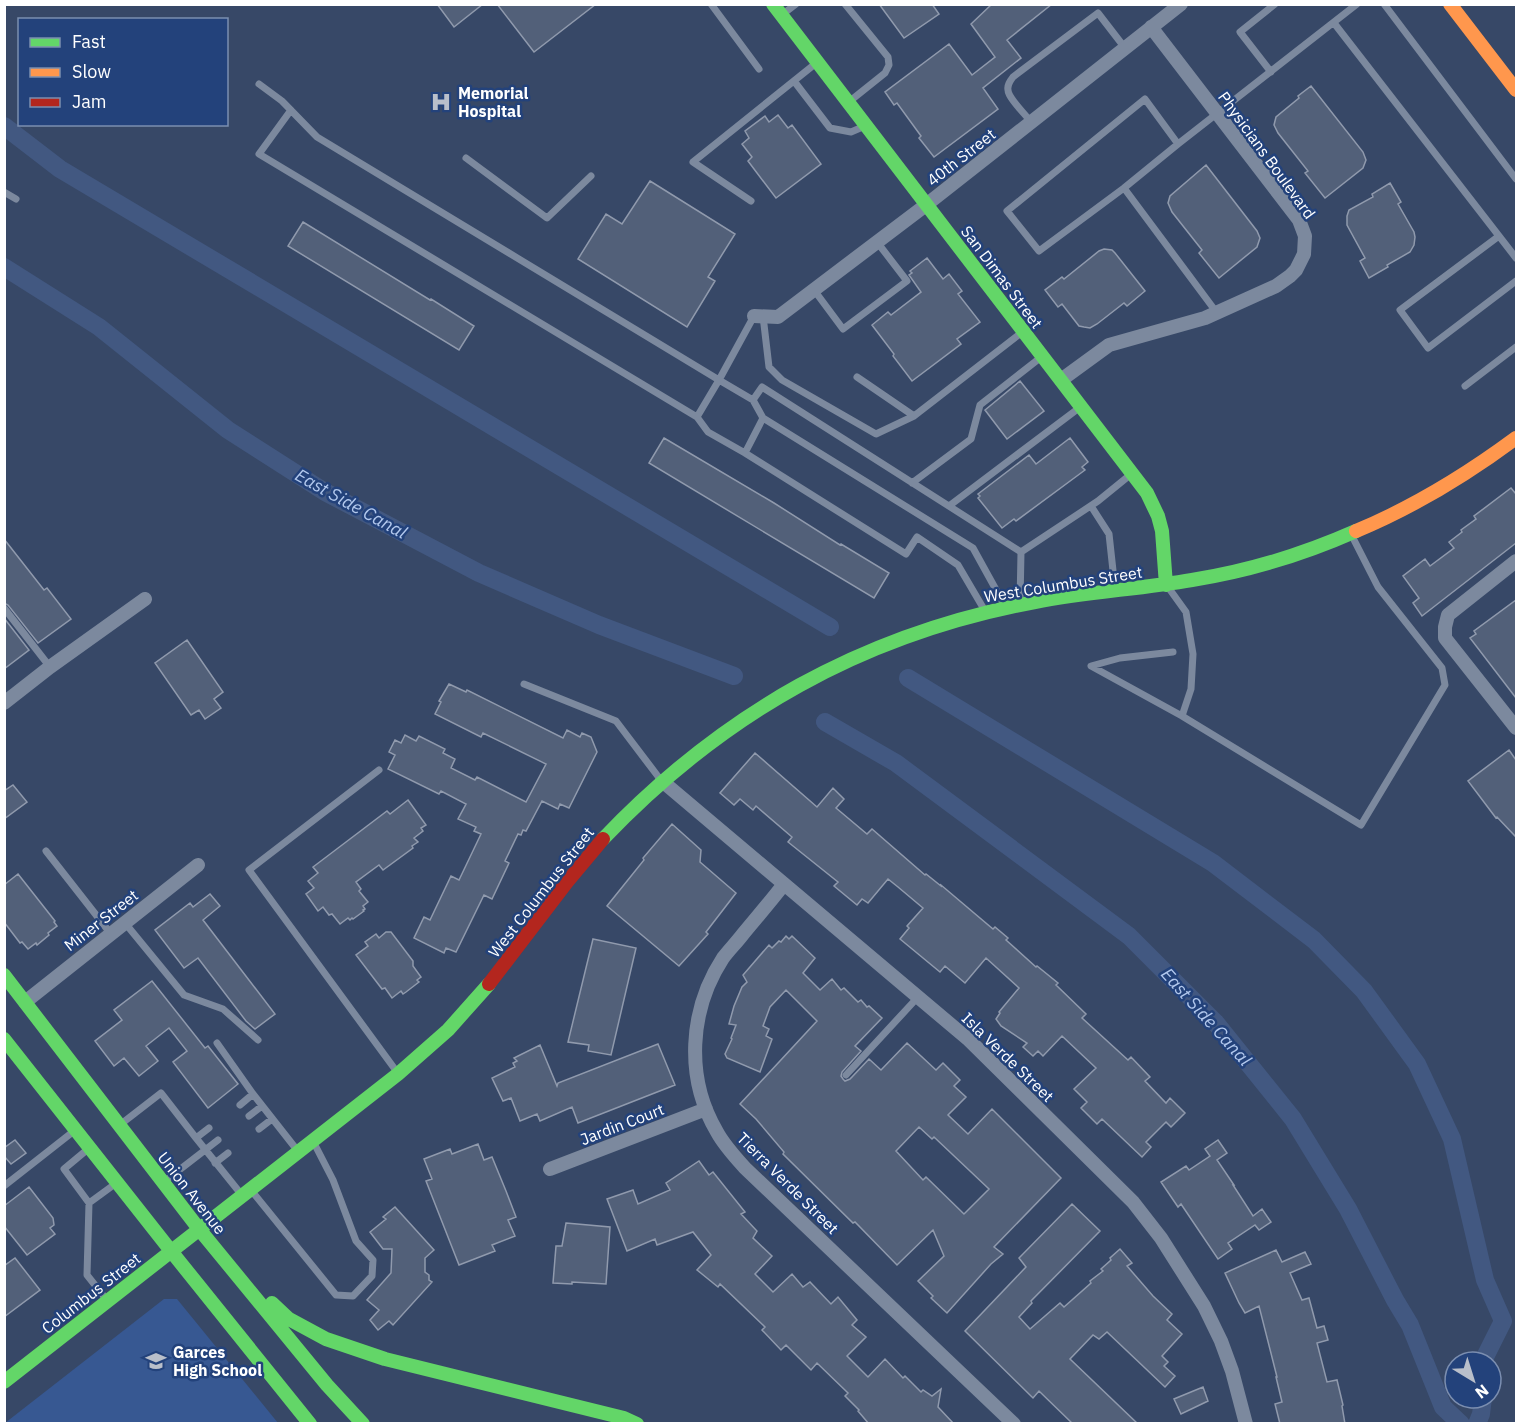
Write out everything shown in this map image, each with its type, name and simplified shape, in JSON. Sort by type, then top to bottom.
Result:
[{"type":"main road","points":[[1450,4],[1516,90]]},
{"type":"main road","name":"San Dimas Street","points":[[777,10],[1147,493],[1162,531],[1166,585]]},
{"type":"main road","name":"West Columbus Street","points":[[199,1229],[398,1074],[439,1038],[476,999],[568,878],[604,837],[662,781],[744,718],[834,667],[883,645],[986,612],[1079,595],[1166,585],[1218,576],[1322,545],[1420,501],[1466,473],[1516,438]]},
{"type":"main road","name":"Union Avenue","points":[[4,975],[221,1257],[327,1385],[363,1424]]},
{"type":"main road","points":[[4,1039],[310,1424]]},
{"type":"main road","name":"Columbus Street","points":[[4,1382],[199,1229]]},
{"type":"main road","points":[[221,1257],[289,1319],[326,1339],[384,1359],[624,1418],[637,1424]]},
{"type":"street","name":"40th Street","points":[[758,316],[778,317],[927,205],[1181,4]]},
{"type":"street","name":"Physicians Boulevard","points":[[1061,380],[1109,345],[1217,313],[1276,286],[1290,276],[1301,262],[1306,245],[1299,220],[1151,27]]},
{"type":"street","points":[[1516,561],[1448,615],[1444,627],[1445,638],[1516,728]]},
{"type":"street","points":[[4,703],[145,599]]},
{"type":"street","name":"Isla Verde Street","points":[[662,781],[969,1040],[1133,1202],[1161,1238],[1204,1306],[1232,1371],[1246,1424]]},
{"type":"street","name":"Miner Street","points":[[25,1002],[198,865]]},
{"type":"street","name":"Tierra Verde Street","points":[[784,884],[724,957],[710,982],[701,1005],[694,1053],[697,1078],[705,1109],[731,1153],[745,1168],[1014,1424]]},
{"type":"street","name":"Jardin Court","points":[[550,1170],[705,1109]]},
{"type":"lane","points":[[711,4],[759,69]]},
{"type":"lane","points":[[777,10],[796,4]]},
{"type":"lane","points":[[846,4],[888,57],[889,65],[885,73],[849,103]]},
{"type":"lane","points":[[1271,72],[1240,32],[1275,4]]},
{"type":"lane","points":[[1178,144],[1145,99],[1007,211],[1039,251],[1124,188],[1357,4]]},
{"type":"lane","points":[[1384,4],[1516,179]]},
{"type":"lane","points":[[1031,122],[1009,95],[1007,89],[1013,77],[1098,13],[1125,48]]},
{"type":"lane","points":[[1334,23],[1516,258]]},
{"type":"lane","points":[[751,201],[693,162],[817,62]]},
{"type":"lane","points":[[794,81],[830,128],[851,132],[866,126]]},
{"type":"lane","points":[[259,84],[282,101],[317,137],[753,400],[763,418],[973,548],[1006,608]]},
{"type":"lane","points":[[291,110],[259,154],[697,417],[708,432],[906,554],[916,537],[958,565],[986,612]]},
{"type":"lane","points":[[466,159],[547,218],[591,176]]},
{"type":"lane","points":[[1124,188],[1217,313]]},
{"type":"lane","points":[[4,192],[16,199]]},
{"type":"lane","points":[[1499,236],[1400,310],[1428,348],[1516,281]]},
{"type":"lane","points":[[814,290],[843,329],[907,281],[877,242]]},
{"type":"lane","points":[[697,417],[758,316]]},
{"type":"lane","points":[[758,316],[768,367],[782,380],[876,434],[914,416],[1023,331]]},
{"type":"lane","points":[[1465,386],[1516,347]]},
{"type":"lane","points":[[912,483],[971,439],[980,405],[1042,357]]},
{"type":"lane","points":[[857,376],[914,416]]},
{"type":"lane","points":[[753,400],[762,387],[1021,552]]},
{"type":"lane","points":[[949,506],[1082,406]]},
{"type":"lane","points":[[745,453],[763,418]]},
{"type":"lane","points":[[1021,552],[1091,506],[1132,474]]},
{"type":"lane","points":[[1091,506],[1109,534],[1116,591]]},
{"type":"lane","points":[[1173,652],[1120,658],[1091,666],[1182,716],[1361,825],[1446,686],[1442,668],[1378,587],[1350,533]]},
{"type":"lane","points":[[1020,605],[1021,552]]},
{"type":"lane","points":[[1166,585],[1186,612],[1193,654],[1191,689],[1182,716]]},
{"type":"lane","points":[[4,608],[50,667]]},
{"type":"lane","points":[[524,684],[616,721],[662,781]]},
{"type":"lane","points":[[379,770],[249,870],[398,1074]]},
{"type":"lane","points":[[46,851],[111,934]]},
{"type":"lane","points":[[125,922],[184,995],[223,1009],[258,1040]]},
{"type":"lane","points":[[846,1075],[918,997]]},
{"type":"lane","points":[[217,1043],[253,1095],[298,1152]]},
{"type":"lane","points":[[119,1126],[161,1093],[216,1162],[246,1192],[336,1295],[353,1296],[372,1276],[372,1260],[356,1241],[333,1180],[313,1141]]},
{"type":"lane","points":[[240,1105],[253,1095]]},
{"type":"lane","points":[[249,1116],[262,1106]]},
{"type":"lane","points":[[259,1129],[272,1119]]},
{"type":"lane","points":[[196,1138],[209,1128]]},
{"type":"lane","points":[[4,1186],[75,1130]]},
{"type":"lane","points":[[163,1183],[218,1140]]},
{"type":"lane","points":[[90,1148],[64,1169],[89,1203],[87,1275],[107,1301]]},
{"type":"lane","points":[[216,1162],[228,1153]]},
{"type":"lane","points":[[89,1203],[117,1182]]},
{"type":"shaded area","name":"Garces High School","points":[[164,1299],[177,1299],[278,1423],[5,1423]]},
{"type":"building","points":[[437,4],[483,4],[454,27]]},
{"type":"building","points":[[497,4],[596,4],[534,52]]},
{"type":"building","points":[[879,4],[932,4],[939,14],[904,38]]},
{"type":"building","points":[[992,4],[1052,4],[1007,40],[1021,58],[983,88],[998,109],[934,157],[897,103],[894,105],[885,92],[949,44],[972,75],[995,57],[971,24]]},
{"type":"building","points":[[1311,86],[1363,152],[1366,160],[1363,168],[1325,198],[1305,173],[1308,171],[1274,125],[1276,117]]},
{"type":"building","points":[[778,115],[788,128],[792,125],[821,164],[776,198],[748,161],[752,157],[742,144],[749,138],[745,131],[765,116],[769,122]]},
{"type":"building","points":[[1206,165],[1260,238],[1257,247],[1219,278],[1199,253],[1202,250],[1172,212],[1168,203],[1170,196]]},
{"type":"building","points":[[650,181],[735,234],[708,277],[715,281],[687,327],[578,259],[606,214],[622,224]]},
{"type":"building","points":[[1390,183],[1401,202],[1398,204],[1414,232],[1414,245],[1410,252],[1369,278],[1360,261],[1365,258],[1347,225],[1347,216],[1349,210],[1373,197],[1372,194]]},
{"type":"building","points":[[303,222],[474,326],[459,350],[288,246]]},
{"type":"building","points":[[1104,249],[1115,253],[1145,291],[1127,306],[1124,303],[1090,328],[1079,326],[1062,304],[1058,307],[1045,290],[1062,277],[1064,279]]},
{"type":"building","points":[[927,258],[943,279],[949,274],[962,291],[958,294],[980,322],[957,339],[961,344],[912,381],[872,325],[888,312],[891,315],[921,292],[909,275],[912,273],[910,271]]},
{"type":"building","points":[[1020,381],[1044,411],[1007,439],[985,410]]},
{"type":"building","points":[[664,438],[889,573],[874,598],[649,463]]},
{"type":"building","points":[[1070,438],[1088,462],[1082,467],[1085,470],[1016,521],[1014,519],[1002,528],[978,498],[980,496],[978,494],[1029,455],[1036,464]]},
{"type":"building","points":[[1511,488],[1516,494],[1516,543],[1422,616],[1413,603],[1419,598],[1403,576],[1425,559],[1430,566],[1454,548],[1449,542],[1476,519],[1474,516]]},
{"type":"building","points":[[4,539],[44,590],[47,588],[71,619],[38,643],[4,603]]},
{"type":"building","points":[[1516,600],[1516,698],[1470,638],[1476,634],[1474,631]]},
{"type":"building","points":[[4,618],[29,650],[4,669]]},
{"type":"building","points":[[187,640],[223,692],[214,699],[221,708],[205,719],[199,710],[191,715],[155,663]]},
{"type":"building","points":[[449,684],[466,692],[467,690],[563,738],[567,730],[580,737],[582,733],[591,737],[597,752],[569,808],[560,804],[558,809],[542,801],[526,831],[523,830],[521,835],[518,834],[505,861],[509,863],[492,899],[484,895],[456,952],[446,948],[444,953],[414,938],[424,917],[430,920],[451,876],[459,880],[481,834],[474,831],[476,827],[458,819],[466,804],[441,791],[439,794],[388,769],[395,755],[389,752],[395,740],[401,743],[405,735],[416,741],[419,736],[445,749],[443,753],[455,759],[451,768],[475,780],[477,777],[526,802],[546,764],[483,733],[481,737],[435,714],[441,702],[439,701]]},
{"type":"building","points":[[1509,750],[1516,760],[1516,837],[1496,818],[1468,781]]},
{"type":"building","points":[[755,753],[817,807],[833,788],[844,799],[836,808],[867,834],[872,829],[925,875],[941,885],[993,929],[995,927],[1008,938],[1006,940],[1058,983],[1056,985],[1086,1014],[1082,1018],[1128,1060],[1131,1057],[1150,1077],[1145,1081],[1166,1103],[1170,1098],[1185,1113],[1171,1127],[1166,1122],[1146,1142],[1151,1147],[1142,1157],[1102,1119],[1097,1124],[1081,1108],[1087,1102],[1074,1089],[1096,1068],[1062,1036],[1043,1056],[1038,1051],[1033,1056],[1023,1047],[1027,1043],[1001,1026],[996,1019],[999,1012],[1019,988],[986,958],[965,983],[945,966],[940,972],[900,939],[909,928],[907,926],[923,908],[898,887],[888,879],[868,903],[862,899],[857,905],[834,886],[838,882],[788,842],[792,837],[756,806],[753,810],[740,799],[734,805],[720,793]]},
{"type":"building","points":[[13,785],[27,802],[4,819],[4,791]]},
{"type":"building","points":[[408,800],[426,825],[421,828],[423,831],[414,838],[418,842],[412,846],[413,848],[383,870],[379,865],[356,882],[361,889],[359,891],[368,902],[363,906],[364,911],[340,924],[323,907],[318,911],[306,894],[314,888],[308,881],[318,873],[313,867],[387,811],[390,814]]},
{"type":"building","points":[[672,824],[701,850],[700,862],[736,893],[706,932],[708,934],[679,966],[607,906]]},
{"type":"building","points":[[18,874],[57,926],[37,945],[36,943],[28,949],[22,942],[20,943],[4,922],[4,885]]},
{"type":"building","points":[[210,894],[220,906],[203,920],[275,1014],[255,1029],[246,1021],[198,958],[184,968],[155,930],[190,903],[193,907]]},
{"type":"building","points":[[386,932],[391,932],[413,961],[413,966],[421,977],[417,980],[419,982],[406,992],[403,994],[401,991],[392,998],[385,988],[382,989],[356,955],[368,946],[365,942],[376,934],[379,938]]},
{"type":"building","points":[[786,936],[789,939],[792,936],[815,958],[803,973],[820,990],[832,979],[841,990],[844,988],[858,1002],[861,1000],[882,1018],[855,1046],[861,1051],[842,1072],[841,1076],[845,1081],[850,1079],[869,1059],[881,1070],[907,1043],[936,1070],[943,1063],[960,1080],[954,1086],[966,1097],[948,1115],[968,1134],[992,1109],[1061,1178],[994,1247],[1003,1254],[991,1264],[947,1313],[918,1281],[944,1256],[933,1230],[897,1265],[783,1154],[784,1152],[756,1119],[740,1104],[817,1021],[786,990],[770,1007],[763,1026],[769,1029],[766,1036],[772,1039],[760,1072],[727,1058],[725,1054],[736,1025],[729,1024],[734,1006],[742,987],[747,982],[743,975],[769,945],[772,948],[779,941],[781,942]],"holes":[[[919,1127],[932,1139],[934,1137],[989,1189],[964,1214],[926,1177],[923,1180],[896,1151]]]},
{"type":"building","points":[[593,939],[636,948],[611,1055],[588,1051],[589,1045],[568,1042]]},
{"type":"building","points":[[152,981],[205,1048],[208,1046],[238,1084],[208,1108],[173,1062],[187,1051],[169,1028],[146,1046],[158,1061],[139,1076],[124,1058],[114,1066],[95,1041],[122,1020],[114,1010]]},
{"type":"building","points":[[658,1044],[675,1085],[578,1123],[572,1107],[540,1121],[537,1114],[520,1121],[511,1098],[503,1101],[492,1078],[515,1067],[513,1063],[517,1061],[514,1058],[540,1045],[557,1086],[558,1083]]},
{"type":"building","points":[[15,1140],[26,1153],[11,1164],[4,1156],[4,1148]]},
{"type":"building","points":[[1218,1140],[1227,1153],[1217,1160],[1253,1216],[1262,1209],[1271,1222],[1259,1230],[1255,1225],[1228,1243],[1232,1249],[1218,1259],[1181,1204],[1178,1207],[1161,1182],[1186,1166],[1189,1170],[1210,1156],[1205,1149]]},
{"type":"building","points":[[478,1144],[484,1160],[492,1157],[506,1191],[516,1217],[508,1220],[515,1236],[492,1245],[495,1251],[459,1265],[426,1181],[432,1179],[424,1159],[450,1149],[452,1154]]},
{"type":"building","points":[[699,1161],[709,1175],[713,1172],[745,1212],[741,1214],[757,1231],[753,1238],[772,1256],[755,1274],[773,1292],[792,1274],[803,1287],[810,1282],[831,1304],[838,1297],[857,1320],[852,1325],[866,1337],[847,1356],[868,1377],[885,1359],[903,1378],[905,1376],[921,1392],[923,1390],[932,1396],[941,1389],[938,1407],[954,1424],[869,1424],[845,1396],[848,1393],[817,1363],[811,1370],[786,1345],[781,1350],[762,1330],[765,1327],[720,1284],[718,1287],[697,1270],[711,1255],[693,1232],[657,1245],[655,1239],[627,1251],[607,1199],[633,1190],[638,1204],[670,1190],[666,1183]]},
{"type":"building","points":[[29,1187],[53,1218],[54,1225],[50,1228],[55,1234],[27,1255],[4,1226],[4,1206]]},
{"type":"building","points":[[1072,1204],[1100,1231],[1031,1301],[1032,1303],[1019,1317],[1030,1329],[1060,1303],[1064,1307],[1103,1271],[1101,1269],[1120,1249],[1132,1263],[1127,1266],[1172,1314],[1167,1320],[1182,1334],[1162,1356],[1168,1362],[1164,1366],[1175,1376],[1165,1387],[1107,1332],[1099,1339],[1093,1335],[1070,1359],[1138,1424],[1073,1424],[1039,1391],[1033,1398],[965,1331],[1026,1267],[1019,1258]]},
{"type":"building","points":[[395,1207],[434,1250],[425,1258],[425,1272],[432,1282],[393,1325],[389,1321],[378,1330],[370,1320],[379,1310],[367,1300],[391,1273],[392,1249],[383,1249],[370,1232],[386,1219],[383,1217]]},
{"type":"building","points":[[566,1223],[610,1227],[606,1284],[553,1283],[556,1246],[562,1246]]},
{"type":"building","points":[[1276,1250],[1282,1262],[1305,1252],[1311,1264],[1290,1273],[1302,1300],[1309,1298],[1317,1328],[1324,1326],[1328,1340],[1317,1343],[1327,1382],[1337,1380],[1345,1424],[1280,1424],[1275,1404],[1282,1402],[1259,1306],[1245,1313],[1225,1273]]},
{"type":"building","points":[[15,1258],[40,1290],[4,1317],[4,1266]]},
{"type":"building","points":[[1203,1387],[1208,1401],[1181,1414],[1174,1399]]},
{"type":"waterway","points":[[4,126],[60,169],[830,627]]},
{"type":"waterway","name":"East Side Canal","points":[[4,267],[99,327],[228,430],[325,492],[479,573],[599,625],[734,676]]},
{"type":"waterway","points":[[908,678],[1213,863],[1314,940],[1364,991],[1417,1064],[1452,1139],[1485,1280],[1503,1321]]},
{"type":"waterway","name":"East Side Canal","points":[[825,722],[896,763],[1129,936],[1215,1022],[1293,1119],[1348,1209],[1410,1325],[1443,1407],[1461,1424]]},
{"type":"waterway","points":[[1488,1350],[1503,1321]]},
{"type":"waterway","points":[[1477,1424],[1482,1410]]},
{"type":"traffic: fast","points":[[773,4],[1147,493],[1162,531],[1166,585]]},
{"type":"traffic: fast","points":[[603,839],[649,794],[697,753],[747,717],[800,685],[854,658],[912,635],[972,616],[1035,602],[1234,572],[1296,554],[1356,531]]},
{"type":"traffic: fast","points":[[4,975],[199,1229],[327,1385],[363,1424]]},
{"type":"traffic: fast","points":[[4,1382],[398,1074],[448,1030],[489,984]]},
{"type":"traffic: fast","points":[[4,1039],[310,1424]]},
{"type":"traffic: fast","points":[[272,1303],[289,1319],[326,1339],[385,1359],[624,1418],[637,1424]]},
{"type":"traffic: slow","points":[[1450,4],[1516,90]]},
{"type":"traffic: slow","points":[[1356,531],[1398,512],[1439,489],[1516,438]]},
{"type":"traffic: jam","points":[[489,984],[603,839]]},
{"type":"place","name":"Memorial Hospital","points":[[441,102]]},
{"type":"place","name":"Garces High School","points":[[156,1361]]}]
